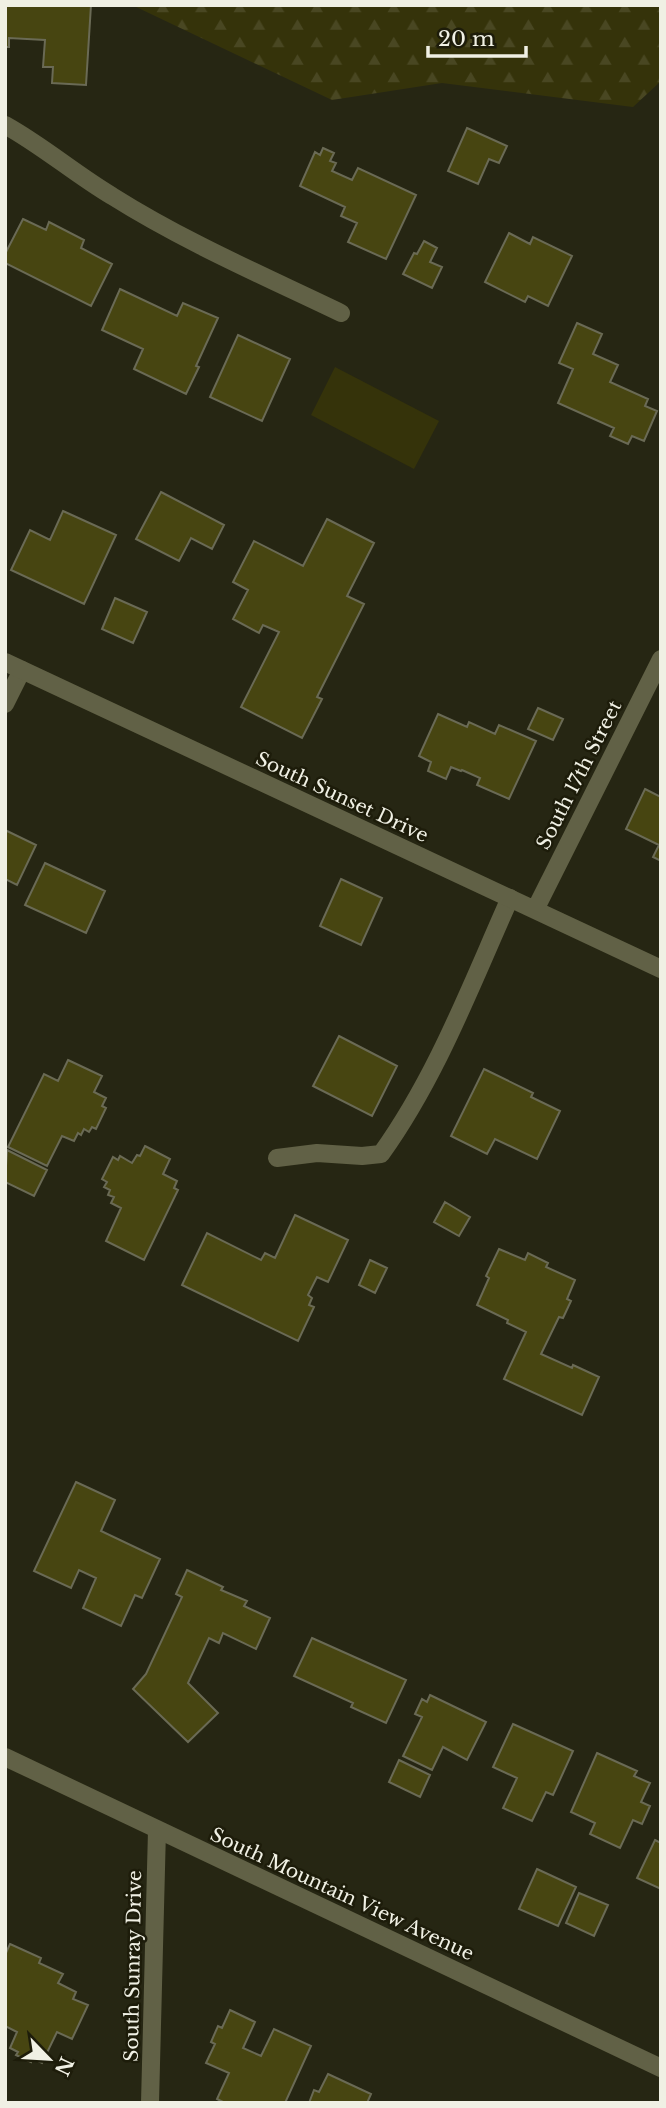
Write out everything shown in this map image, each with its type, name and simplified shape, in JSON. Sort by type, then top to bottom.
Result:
[{"type":"street","points":[[5,125],[27,137],[113,197],[221,256],[341,313]]},
{"type":"street","name":"South 17th Street","points":[[535,910],[661,659]]},
{"type":"street","name":"South Sunset Drive","points":[[5,662],[661,969]]},
{"type":"street","points":[[5,704],[22,670]]},
{"type":"street","points":[[277,1158],[317,1153],[362,1156],[381,1154],[405,1121],[437,1063],[510,898]]},
{"type":"street","name":"South Mountain View Avenue","points":[[5,1757],[661,2068]]},
{"type":"street","name":"South Sunray Drive","points":[[150,2103],[157,1830]]},
{"type":"green space","points":[[132,5],[661,5],[661,81],[633,107],[442,83],[332,100]]},
{"type":"green space","points":[[335,367],[439,421],[414,469],[311,415]]},
{"type":"building","points":[[5,5],[91,5],[86,85],[52,83],[53,67],[43,67],[45,40],[9,38],[9,47],[5,47]]},
{"type":"building","points":[[467,128],[507,146],[499,163],[489,159],[478,184],[448,171]]},
{"type":"building","points":[[323,148],[334,153],[330,161],[336,163],[332,171],[352,180],[358,168],[416,195],[386,259],[348,242],[357,223],[341,216],[345,207],[300,186],[315,152],[320,155]]},
{"type":"building","points":[[23,219],[46,230],[49,222],[84,240],[81,248],[112,264],[91,306],[5,263],[5,254]]},
{"type":"building","points":[[509,233],[530,244],[533,237],[572,256],[548,306],[528,296],[525,302],[485,282]]},
{"type":"building","points":[[424,241],[437,248],[430,262],[442,267],[432,288],[403,274]]},
{"type":"building","points":[[120,289],[177,316],[183,303],[218,318],[186,394],[134,369],[143,349],[102,330]]},
{"type":"building","points":[[577,323],[602,334],[593,354],[618,365],[610,382],[648,399],[645,406],[657,411],[644,441],[632,436],[628,444],[610,436],[614,428],[558,403],[573,369],[559,363]]},
{"type":"building","points":[[238,335],[290,359],[262,421],[210,397]]},
{"type":"building","points":[[161,492],[224,525],[212,549],[191,538],[179,561],[136,539]]},
{"type":"building","points":[[63,511],[116,535],[84,604],[11,570],[30,530],[50,540]]},
{"type":"building","points":[[327,519],[374,543],[347,596],[364,604],[317,697],[322,699],[302,738],[241,707],[279,632],[263,625],[259,633],[233,619],[248,590],[233,582],[254,541],[303,566]]},
{"type":"building","points":[[115,598],[147,612],[133,643],[102,629]]},
{"type":"building","points":[[538,708],[563,719],[553,740],[528,729]]},
{"type":"building","points":[[438,714],[467,727],[469,722],[495,734],[499,725],[536,741],[509,799],[477,785],[480,778],[462,770],[451,767],[446,779],[428,771],[431,762],[419,756]]},
{"type":"building","points":[[645,789],[661,797],[661,861],[653,857],[659,845],[626,829]]},
{"type":"building","points":[[5,830],[36,845],[17,885],[5,879]]},
{"type":"building","points":[[45,863],[105,891],[86,933],[25,905]]},
{"type":"building","points":[[341,879],[382,898],[361,945],[320,926]]},
{"type":"building","points":[[339,1036],[397,1066],[372,1116],[313,1086]]},
{"type":"building","points":[[68,1060],[102,1076],[94,1092],[106,1098],[102,1106],[106,1108],[96,1129],[92,1127],[89,1132],[84,1129],[74,1141],[62,1136],[47,1166],[8,1147],[44,1074],[58,1081]]},
{"type":"building","points":[[484,1069],[533,1093],[531,1097],[560,1111],[537,1159],[495,1139],[487,1154],[451,1136]]},
{"type":"building","points":[[145,1146],[170,1159],[163,1174],[177,1181],[174,1188],[178,1190],[144,1260],[106,1241],[121,1208],[111,1203],[114,1197],[108,1195],[110,1190],[104,1187],[107,1182],[102,1179],[113,1157],[118,1160],[120,1156],[132,1163],[137,1155],[140,1156]]},
{"type":"building","points":[[7,1150],[47,1170],[34,1196],[5,1182]]},
{"type":"building","points":[[445,1202],[470,1217],[459,1236],[434,1222]]},
{"type":"building","points":[[295,1215],[348,1240],[328,1282],[317,1277],[308,1295],[312,1298],[309,1305],[314,1307],[298,1341],[182,1285],[207,1233],[261,1260],[265,1253],[275,1258]]},
{"type":"building","points":[[499,1249],[525,1260],[528,1253],[548,1263],[546,1267],[575,1280],[567,1299],[571,1301],[563,1318],[559,1317],[541,1354],[599,1377],[582,1415],[504,1379],[526,1332],[477,1305],[489,1278],[486,1276]]},
{"type":"building","points":[[370,1260],[387,1268],[375,1293],[359,1285]]},
{"type":"building","points":[[76,1482],[115,1500],[101,1531],[160,1559],[142,1598],[135,1595],[121,1626],[83,1608],[96,1578],[79,1570],[71,1588],[34,1571]]},
{"type":"building","points":[[187,1570],[223,1587],[221,1590],[247,1601],[244,1606],[270,1618],[256,1649],[223,1633],[219,1643],[209,1638],[188,1683],[218,1713],[188,1742],[133,1689],[146,1674],[182,1597],[176,1594]]},
{"type":"building","points":[[312,1638],[406,1680],[386,1723],[351,1707],[353,1703],[294,1676]]},
{"type":"building","points":[[430,1695],[486,1722],[467,1760],[443,1747],[432,1770],[403,1756],[422,1717],[415,1714],[422,1699],[427,1702]]},
{"type":"building","points":[[513,1724],[573,1751],[553,1795],[546,1792],[532,1821],[503,1808],[517,1778],[493,1767]]},
{"type":"building","points":[[597,1753],[637,1771],[634,1776],[650,1783],[641,1802],[650,1806],[642,1824],[633,1820],[620,1848],[590,1834],[595,1823],[571,1812]]},
{"type":"building","points":[[399,1760],[430,1775],[420,1797],[389,1782]]},
{"type":"building","points":[[655,1840],[661,1843],[661,1889],[637,1878]]},
{"type":"building","points":[[537,1869],[576,1887],[558,1926],[519,1909]]},
{"type":"building","points":[[579,1893],[608,1905],[594,1936],[566,1923]]},
{"type":"building","points":[[10,1944],[41,1958],[39,1963],[63,1974],[58,1983],[76,1992],[73,1999],[88,2005],[72,2039],[57,2032],[42,2063],[32,2058],[31,2062],[16,2055],[18,2052],[10,2048],[17,2032],[5,2026],[5,1955]]},
{"type":"building","points":[[230,2010],[255,2022],[243,2048],[261,2056],[274,2029],[311,2046],[285,2103],[225,2103],[217,2099],[229,2073],[206,2063],[215,2044],[211,2042],[218,2026],[222,2028]]},
{"type":"building","points":[[328,2074],[371,2094],[367,2103],[309,2103],[314,2090],[319,2092]]}]
